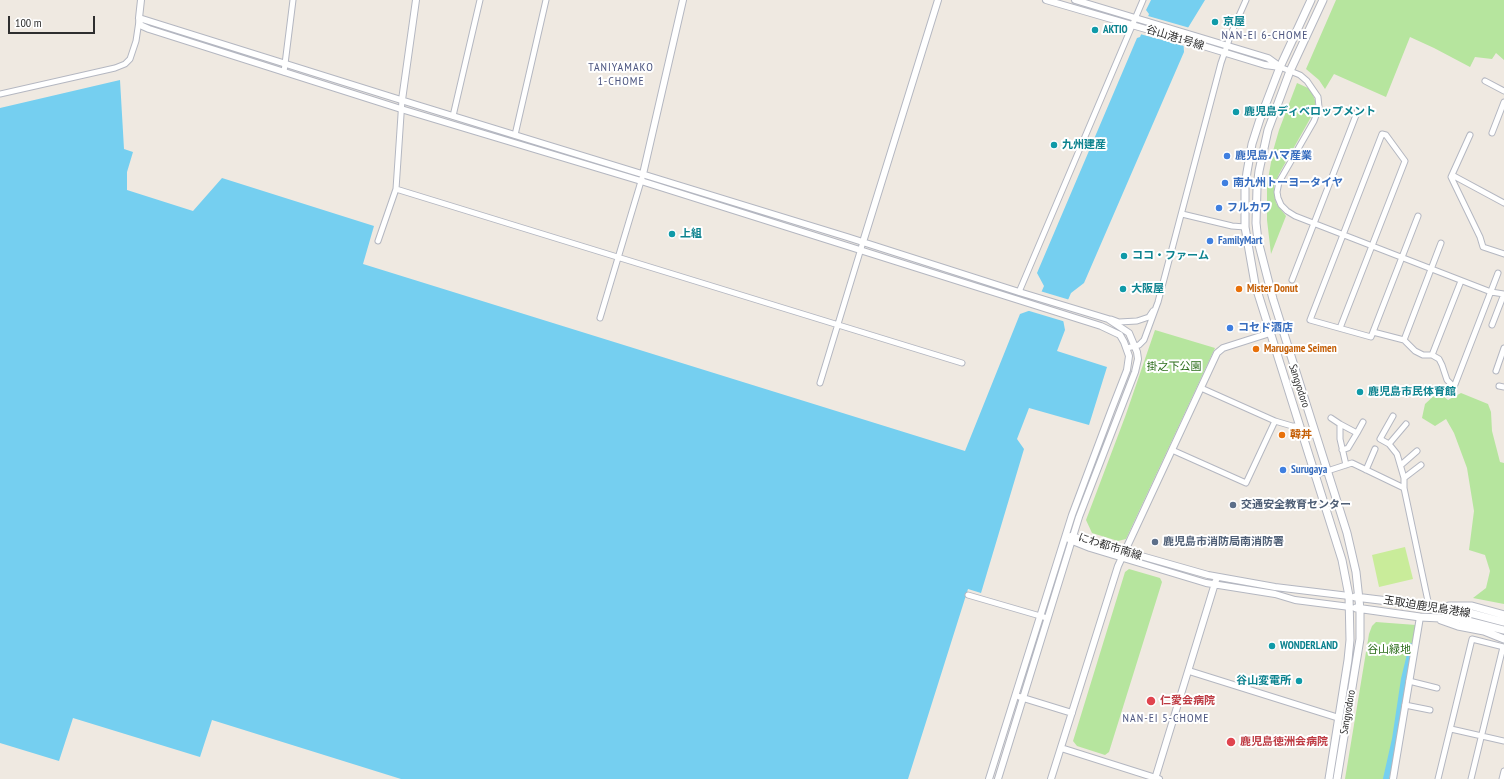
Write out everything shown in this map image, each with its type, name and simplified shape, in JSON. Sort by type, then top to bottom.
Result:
[{"type":"main road","name":"Sangyodoro","points":[[1310,0],[1280,67],[1257,129],[1250,155],[1245,188],[1245,227],[1255,284],[1342,560],[1349,596],[1350,640],[1348,660],[1328,779]]},
{"type":"main road","name":"Sangyodoro","points":[[1323,0],[1290,71],[1268,130],[1262,154],[1257,188],[1256,223],[1272,299],[1348,533],[1356,572],[1360,609],[1360,639],[1337,779]]},
{"type":"main road","name":"玉取迫鹿児島港線","points":[[1349,596],[1466,612],[1504,622]]},
{"type":"main road","points":[[1429,606],[1472,606],[1504,615]]},
{"type":"main road","name":"玉取迫鹿児島港線","points":[[1350,607],[1420,617],[1460,619],[1504,630]]},
{"type":"main road","points":[[1433,618],[1504,639]]},
{"type":"street","points":[[0,94],[115,68],[125,64],[130,59],[136,41],[141,0]]},
{"type":"street","points":[[284,72],[294,0]]},
{"type":"street","points":[[378,241],[396,189],[401,109],[416,0]]},
{"type":"street","points":[[453,116],[480,0]]},
{"type":"street","points":[[515,135],[546,0]]},
{"type":"street","points":[[600,318],[643,174],[683,0]]},
{"type":"street","points":[[820,383],[938,0]]},
{"type":"street","name":"谷山港1号線","points":[[1046,0],[1188,41],[1226,49]]},
{"type":"street","name":"谷山港1号線","points":[[1075,0],[1191,34],[1265,65],[1280,67]]},
{"type":"street","points":[[1019,292],[1142,0]]},
{"type":"street","points":[[1127,348],[1139,345],[1144,340],[1158,302],[1221,63],[1246,0]]},
{"type":"street","points":[[139,18],[863,242],[1030,296],[1119,322],[1140,321],[1149,317],[1158,302]]},
{"type":"street","points":[[139,18],[140,24],[149,30],[401,109],[641,181],[1027,302],[1120,335],[1127,348],[1129,356],[1127,370],[1110,411],[1075,507],[989,779]]},
{"type":"street","points":[[1280,67],[1300,75],[1312,87],[1318,97],[1319,107],[1314,121],[1281,176],[1278,186],[1278,198],[1282,205],[1287,211],[1295,216],[1431,270],[1491,292],[1504,294],[1492,325]]},
{"type":"street","points":[[1485,81],[1504,91]]},
{"type":"street","points":[[1492,133],[1504,102]]},
{"type":"street","points":[[1292,280],[1358,110]]},
{"type":"street","points":[[1340,328],[1405,161],[1386,135],[1382,134],[1310,320],[1371,337],[1418,216]]},
{"type":"street","points":[[1470,135],[1451,177],[1480,237],[1483,247],[1504,254]]},
{"type":"street","points":[[1452,175],[1504,202]]},
{"type":"street","points":[[396,189],[962,363]]},
{"type":"street","points":[[1182,214],[1232,226],[1245,227]]},
{"type":"street","points":[[1404,340],[1441,243]]},
{"type":"street","points":[[1373,332],[1404,340],[1415,351],[1432,355],[1439,360],[1447,380],[1454,387],[1498,273]]},
{"type":"street","points":[[1432,355],[1461,280]]},
{"type":"street","points":[[998,779],[1079,517],[1135,372],[1138,359],[1135,346],[1129,333],[1108,318]]},
{"type":"street","points":[[1052,779],[1118,566],[1201,388],[1220,350],[1270,332]]},
{"type":"street","points":[[1496,372],[1504,348]]},
{"type":"street","points":[[1201,388],[1275,421],[1292,426],[1300,426]]},
{"type":"street","points":[[1393,416],[1380,439],[1389,444],[1401,465],[1404,478],[1404,488],[1429,606]]},
{"type":"street","points":[[1331,418],[1357,433]]},
{"type":"street","points":[[1172,450],[1246,483],[1275,421]]},
{"type":"street","points":[[1342,450],[1348,448],[1363,422]]},
{"type":"street","points":[[1340,424],[1340,439],[1346,465]]},
{"type":"street","points":[[1389,444],[1406,424]]},
{"type":"street","points":[[1366,470],[1375,449]]},
{"type":"street","points":[[1401,465],[1417,451]]},
{"type":"street","points":[[1316,475],[1352,463],[1404,488]]},
{"type":"street","points":[[1404,478],[1421,465]]},
{"type":"street","name":"にわ都市南線","points":[[1065,537],[1125,551],[1168,565],[1217,577],[1275,587],[1349,596]]},
{"type":"street","name":"にわ都市南線","points":[[1072,539],[1122,558],[1206,583],[1275,594],[1295,600],[1350,607]]},
{"type":"street","points":[[1061,748],[1157,779],[1217,577]]},
{"type":"street","points":[[968,595],[1047,618]]},
{"type":"street","points":[[1393,779],[1420,617]]},
{"type":"street","points":[[1438,779],[1472,639],[1504,647],[1470,779]]},
{"type":"street","points":[[1189,671],[1339,718]]},
{"type":"street","points":[[1409,681],[1438,688]]},
{"type":"street","points":[[1015,696],[1072,713]]},
{"type":"street","points":[[1405,705],[1430,710]]},
{"type":"street","points":[[1451,729],[1504,741]]},
{"type":"street","points":[[1502,779],[1504,771]]},
{"type":"green space","points":[[1336,0],[1504,0],[1504,60],[1496,53],[1492,59],[1475,57],[1470,67],[1410,37],[1386,97],[1334,74],[1325,89],[1319,80],[1306,69]]},
{"type":"green space","points":[[1297,83],[1308,88],[1312,93],[1315,100],[1315,110],[1279,174],[1274,187],[1276,203],[1286,216],[1271,254],[1267,220],[1267,185],[1273,151],[1279,130]]},
{"type":"green space","name":"掛之下公園","points":[[1155,330],[1215,348],[1126,539],[1118,541],[1092,533],[1086,520],[1125,417]]},
{"type":"green space","points":[[1438,392],[1448,400],[1461,393],[1488,404],[1491,412],[1492,431],[1500,462],[1504,463],[1504,604],[1473,598],[1486,588],[1490,571],[1485,555],[1469,550],[1474,511],[1467,468],[1454,433],[1446,419],[1435,426],[1422,418],[1425,404]]},
{"type":"green space","points":[[1405,547],[1413,579],[1379,587],[1372,555]]},
{"type":"green space","points":[[1129,569],[1160,578],[1162,582],[1109,752],[1105,755],[1077,746],[1073,741],[1125,572]]},
{"type":"green space","name":"谷山緑地","points":[[1376,622],[1416,625],[1389,779],[1345,779],[1369,634],[1372,626]]},
{"type":"water","points":[[1151,0],[1205,0],[1183,36],[1184,52],[1084,283],[1071,293],[1062,314],[1065,330],[1057,351],[1107,367],[1089,425],[1029,408],[1017,439],[1024,449],[981,593],[968,589],[908,779],[401,779],[212,720],[200,757],[73,718],[59,761],[0,743],[0,108],[120,80],[124,149],[133,152],[127,172],[127,190],[193,211],[222,178],[374,226],[363,264],[965,451],[1020,314],[1034,309],[1044,286],[1037,273],[1137,38],[1140,37],[1149,14],[1146,10]]},
{"type":"pier","points":[[1148,16],[1190,28],[1185,37],[1184,46],[1140,34]]},
{"type":"pier","points":[[1040,291],[1070,300],[1064,314],[1066,322],[1026,310],[1032,308]]},
{"type":"waterway","points":[[1386,779],[1395,739],[1404,679],[1412,646]]},
{"type":"place","name":"京屋","points":[[1215,22]]},
{"type":"place","name":"AKTIO","points":[[1095,30]]},
{"type":"place","name":"鹿児島ディベロップメント","points":[[1236,112]]},
{"type":"place","name":"九州建産","points":[[1054,145]]},
{"type":"place","name":"鹿児島ハマ産業","points":[[1227,156]]},
{"type":"place","name":"南九州トーヨータイヤ","points":[[1225,183]]},
{"type":"place","name":"フルカワ","points":[[1219,208]]},
{"type":"place","name":"上組","points":[[672,234]]},
{"type":"place","name":"FamilyMart","points":[[1210,241]]},
{"type":"place","name":"ココ・ファーム","points":[[1124,256]]},
{"type":"place","name":"大阪屋","points":[[1123,289]]},
{"type":"place","name":"Mister Donut","points":[[1239,289]]},
{"type":"place","name":"コセド酒店","points":[[1230,328]]},
{"type":"place","name":"Marugame Seimen","points":[[1256,349]]},
{"type":"place","name":"鹿児島市民体育館","points":[[1360,392]]},
{"type":"place","name":"韓丼","points":[[1282,435]]},
{"type":"place","name":"Surugaya","points":[[1283,470]]},
{"type":"place","name":"交通安全教育センター","points":[[1233,505]]},
{"type":"place","name":"鹿児島市消防局南消防署","points":[[1155,542]]},
{"type":"place","name":"WONDERLAND","points":[[1272,646]]},
{"type":"place","name":"谷山変電所","points":[[1299,681]]},
{"type":"place","name":"仁愛会病院","points":[[1151,701]]},
{"type":"place","name":"鹿児島徳洲会病院","points":[[1231,742]]},
{"type":"district","name":"NAN-EI 6-CHOME","points":[[1265,36]]},
{"type":"district","name":"TANIYAMAKO 1-CHOME","points":[[621,75]]},
{"type":"district","name":"NAN-EI 5-CHOME","points":[[1166,719]]}]
